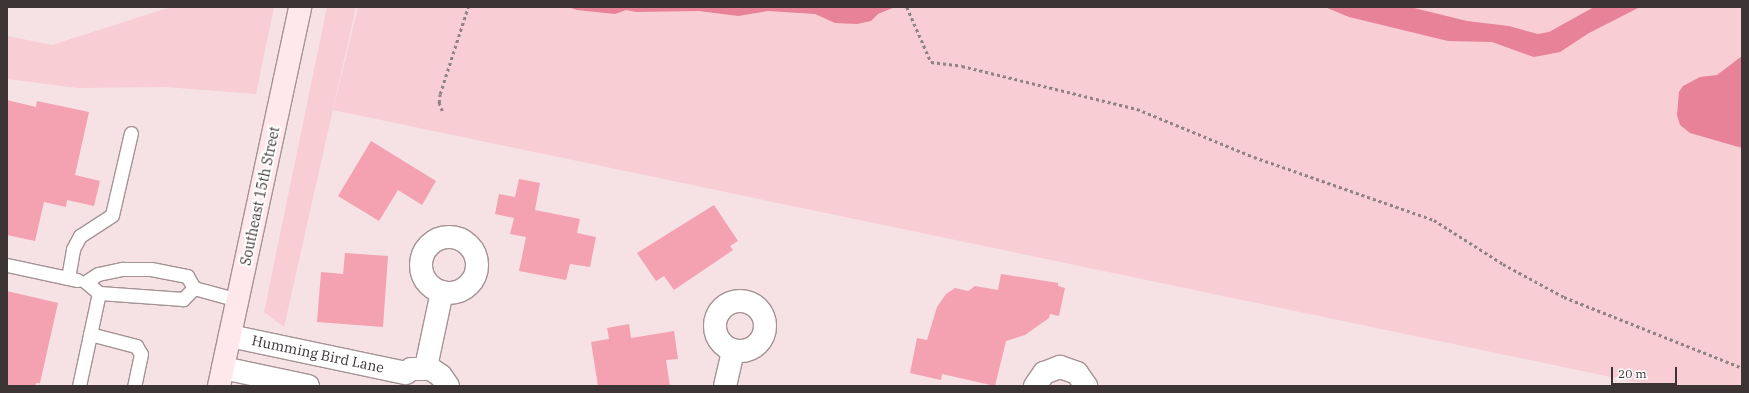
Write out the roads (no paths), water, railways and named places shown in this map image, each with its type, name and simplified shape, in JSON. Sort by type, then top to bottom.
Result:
[{"type":"main road","name":"Southeast 15th Street","points":[[221,377],[300,7]]},
{"type":"street","points":[[426,367],[442,292]]},
{"type":"street","name":"Humming Bird Lane","points":[[230,336],[314,353],[401,379]]},
{"type":"street","points":[[725,386],[733,350]]},
{"type":"street","points":[[221,377],[308,386],[314,353]]},
{"type":"street","points":[[401,379],[415,368],[426,367],[440,374],[448,386]]},
{"type":"street","points":[[1035,386],[1044,373],[1062,367],[1077,373],[1086,386]]},
{"type":"lane","points":[[68,278],[73,249],[80,236],[112,215],[131,133]]},
{"type":"lane","points":[[7,265],[86,282],[99,293],[183,299],[194,288]]},
{"type":"lane","points":[[86,282],[98,274],[122,268],[151,269],[187,276],[194,288],[238,300]]},
{"type":"lane","points":[[79,386],[99,293]]},
{"type":"lane","points":[[90,334],[136,346],[141,354],[134,386]]}]
